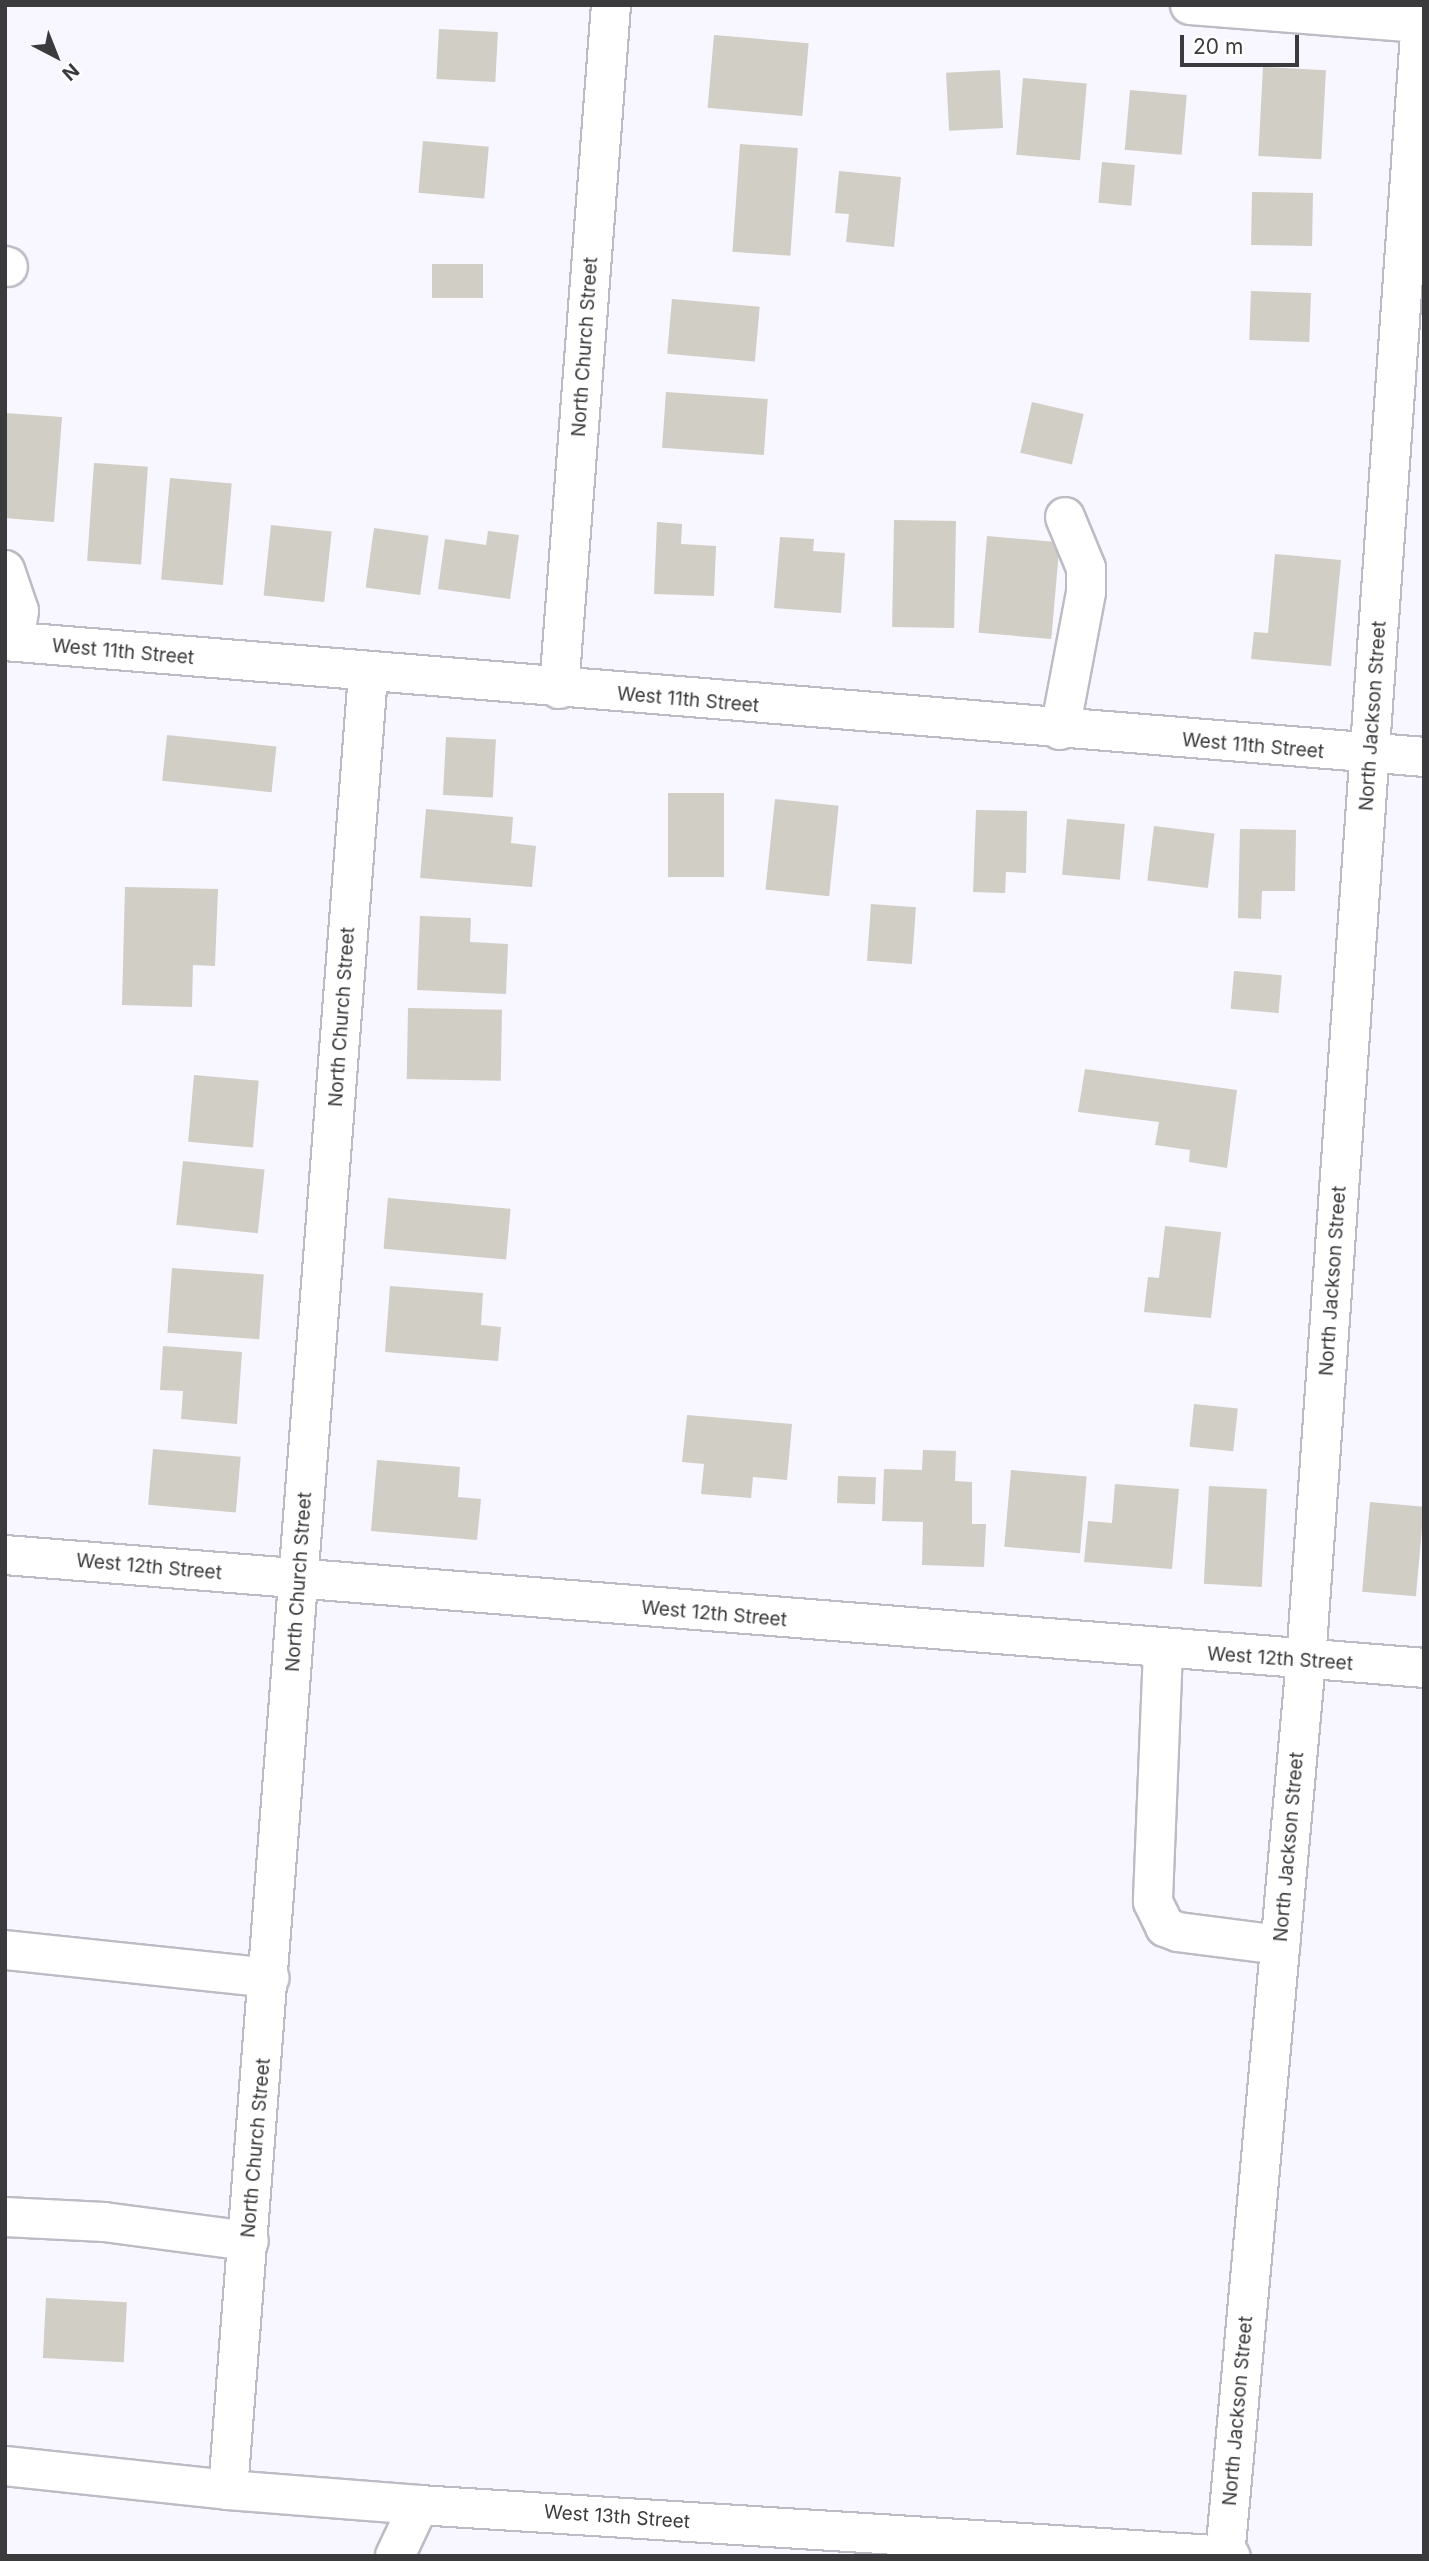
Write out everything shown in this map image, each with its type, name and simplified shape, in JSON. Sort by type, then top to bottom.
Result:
[{"type":"street","name":"North Church Street","points":[[559,689],[611,5]]},
{"type":"street","points":[[1190,5],[1421,14]]},
{"type":"street","name":"North Jackson Street","points":[[1226,2556],[1306,1661],[1421,14]]},
{"type":"street","points":[[1060,730],[1086,592],[1086,568],[1065,517]]},
{"type":"street","points":[[5,570],[19,611],[10,641]]},
{"type":"street","name":"West 11th Street","points":[[10,641],[368,674],[1370,756],[1424,757]]},
{"type":"street","name":"North Church Street","points":[[228,2490],[270,1978],[368,674]]},
{"type":"street","name":"West 12th Street","points":[[5,1555],[1163,1650],[1424,1668]]},
{"type":"street","points":[[1163,1650],[1153,1902],[1165,1927],[1178,1932],[1280,1945]]},
{"type":"street","points":[[5,1950],[270,1978]]},
{"type":"street","points":[[5,2217],[104,2222],[249,2241]]},
{"type":"street","name":"West 13th Street","points":[[5,2466],[228,2490],[419,2505],[1226,2556]]},
{"type":"street","points":[[395,2556],[419,2505]]},
{"type":"building","points":[[439,29],[498,32],[495,82],[436,79]]},
{"type":"building","points":[[714,35],[809,43],[802,116],[708,108]]},
{"type":"building","points":[[1263,67],[1326,70],[1321,159],[1258,156]]},
{"type":"building","points":[[1000,70],[1003,128],[949,131],[946,73]]},
{"type":"building","points":[[1023,78],[1087,84],[1080,160],[1016,155]]},
{"type":"building","points":[[1130,90],[1187,95],[1182,155],[1125,150]]},
{"type":"building","points":[[423,141],[489,147],[484,199],[418,193]]},
{"type":"building","points":[[740,144],[798,148],[790,256],[732,252]]},
{"type":"building","points":[[1102,162],[1135,165],[1131,206],[1098,203]]},
{"type":"building","points":[[839,171],[901,177],[894,247],[846,242],[849,214],[835,213]]},
{"type":"building","points":[[1252,192],[1313,193],[1312,246],[1251,245]]},
{"type":"building","points":[[432,264],[483,264],[483,298],[432,298]]},
{"type":"building","points":[[1251,291],[1311,293],[1309,342],[1249,340]]},
{"type":"building","points":[[672,299],[760,307],[755,361],[667,354]]},
{"type":"building","points":[[666,392],[768,399],[764,455],[662,448]]},
{"type":"building","points":[[1032,402],[1084,414],[1072,465],[1020,453]]},
{"type":"building","points":[[5,413],[62,417],[54,522],[5,518]]},
{"type":"building","points":[[94,463],[148,467],[141,565],[87,561]]},
{"type":"building","points":[[170,478],[232,483],[223,585],[161,580]]},
{"type":"building","points":[[894,520],[956,521],[954,628],[892,627]]},
{"type":"building","points":[[657,522],[682,524],[681,544],[716,546],[714,596],[654,594]]},
{"type":"building","points":[[271,525],[332,531],[324,602],[264,596]]},
{"type":"building","points":[[374,528],[428,536],[420,595],[366,587]]},
{"type":"building","points":[[488,531],[519,535],[510,599],[438,589],[445,539],[486,545]]},
{"type":"building","points":[[987,536],[1060,542],[1051,639],[979,633]]},
{"type":"building","points":[[780,537],[814,539],[813,551],[845,553],[841,613],[774,608]]},
{"type":"building","points":[[1275,554],[1341,560],[1331,666],[1251,659],[1254,632],[1268,633]]},
{"type":"building","points":[[167,735],[276,746],[272,792],[162,781]]},
{"type":"building","points":[[446,737],[496,740],[493,798],[443,795]]},
{"type":"building","points":[[668,793],[724,793],[724,877],[668,877]]},
{"type":"building","points":[[775,799],[839,806],[829,896],[765,890]]},
{"type":"building","points":[[426,809],[513,817],[511,843],[536,846],[532,887],[420,878]]},
{"type":"building","points":[[976,810],[1027,811],[1026,873],[1006,872],[1005,893],[973,892]]},
{"type":"building","points":[[1067,819],[1125,824],[1120,880],[1062,875]]},
{"type":"building","points":[[1154,826],[1215,833],[1208,888],[1147,881]]},
{"type":"building","points":[[1240,829],[1296,830],[1295,891],[1262,891],[1261,919],[1238,918]]},
{"type":"building","points":[[125,887],[218,889],[215,966],[193,965],[192,1007],[122,1005]]},
{"type":"building","points":[[871,904],[916,907],[912,964],[867,961]]},
{"type":"building","points":[[420,916],[471,918],[470,942],[508,944],[506,994],[417,990]]},
{"type":"building","points":[[1234,971],[1282,975],[1279,1013],[1231,1009]]},
{"type":"building","points":[[408,1008],[502,1010],[501,1081],[407,1079]]},
{"type":"building","points":[[1085,1069],[1237,1090],[1227,1168],[1189,1162],[1190,1150],[1155,1145],[1159,1122],[1078,1112]]},
{"type":"building","points":[[194,1075],[259,1081],[253,1147],[188,1142]]},
{"type":"building","points":[[183,1161],[265,1170],[258,1233],[176,1225]]},
{"type":"building","points":[[388,1198],[511,1209],[506,1260],[384,1249]]},
{"type":"building","points":[[1165,1226],[1221,1232],[1211,1318],[1144,1312],[1148,1277],[1159,1278]]},
{"type":"building","points":[[172,1268],[264,1274],[259,1339],[167,1333]]},
{"type":"building","points":[[390,1286],[483,1293],[481,1325],[501,1327],[498,1361],[385,1352]]},
{"type":"building","points":[[163,1346],[242,1352],[237,1424],[181,1419],[183,1391],[160,1390]]},
{"type":"building","points":[[1194,1404],[1238,1409],[1233,1451],[1190,1447]]},
{"type":"building","points":[[687,1415],[792,1424],[787,1480],[753,1477],[751,1498],[701,1494],[704,1464],[682,1462]]},
{"type":"building","points":[[153,1449],[241,1457],[236,1512],[148,1505]]},
{"type":"building","points":[[923,1450],[956,1451],[955,1481],[972,1482],[972,1524],[986,1524],[984,1567],[922,1565],[923,1522],[882,1521],[884,1469],[922,1470]]},
{"type":"building","points":[[377,1460],[460,1467],[458,1497],[481,1499],[477,1540],[371,1531]]},
{"type":"building","points":[[1011,1470],[1087,1477],[1080,1553],[1004,1547]]},
{"type":"building","points":[[838,1476],[876,1477],[875,1504],[837,1503]]},
{"type":"building","points":[[1115,1484],[1179,1489],[1172,1569],[1084,1562],[1088,1521],[1112,1523]]},
{"type":"building","points":[[1209,1486],[1267,1489],[1262,1587],[1204,1584]]},
{"type":"building","points":[[1370,1502],[1424,1507],[1416,1596],[1362,1592]]},
{"type":"building","points":[[46,2298],[127,2302],[124,2362],[43,2358]]}]
